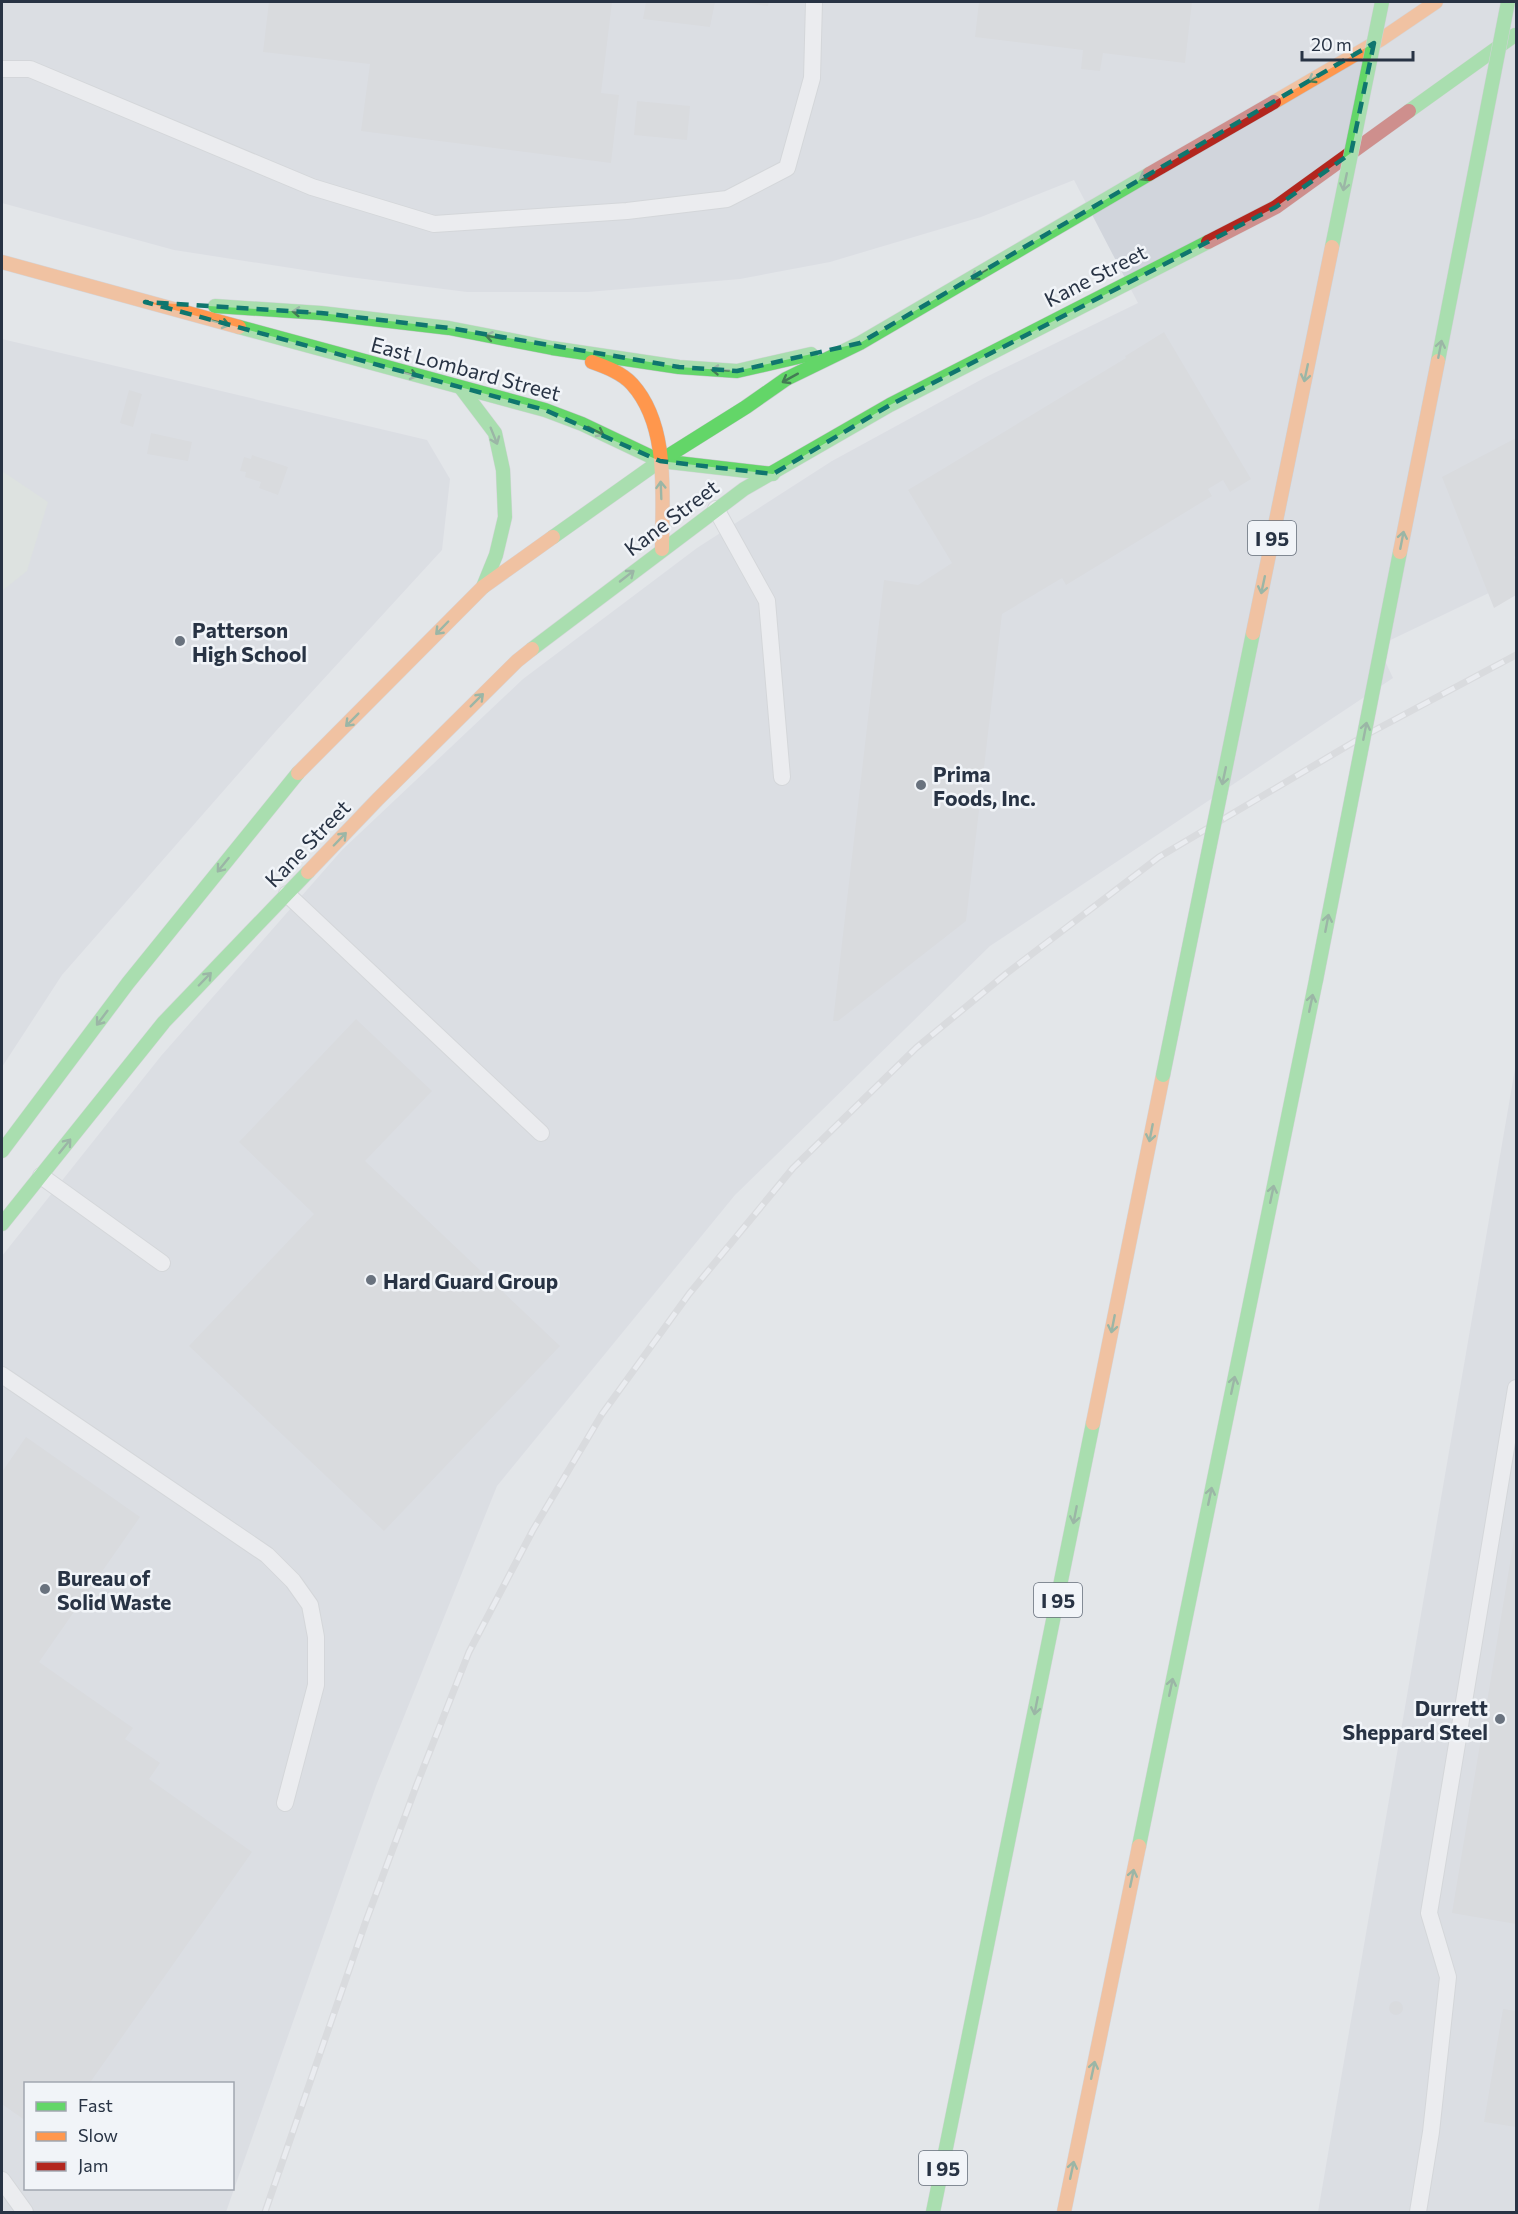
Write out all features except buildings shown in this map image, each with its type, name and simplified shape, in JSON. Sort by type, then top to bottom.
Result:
[{"type":"main road","name":"I 95","points":[[933,2212],[953,2124],[1163,1075],[1382,2]]},
{"type":"main road","points":[[2,1150],[128,983],[288,783],[483,586],[660,461],[786,379],[860,343],[1380,40],[1437,2]]},
{"type":"main road","points":[[1064,2212],[1316,980],[1508,2]]},
{"type":"main road","name":"Kane Street","points":[[2,1224],[164,1022],[378,799],[517,661],[744,489],[890,405],[1276,207],[1516,34]]},
{"type":"main road","name":"East Lombard Street","points":[[2,262],[546,410],[582,424],[660,461],[773,474]]},
{"type":"main road","name":"East Lombard Street","points":[[145,302],[321,313],[449,328],[552,348]]},
{"type":"main road","points":[[552,348],[679,368],[737,370],[860,343]]},
{"type":"main road","points":[[552,348],[615,372],[632,384],[651,412],[660,461],[663,549]]},
{"type":"main road","points":[[461,388],[495,433],[503,470],[505,517],[496,555],[483,586]]},
{"type":"main road","points":[[923,2212],[953,2124]]},
{"type":"lane","points":[[2,69],[30,69],[312,187],[434,224],[627,211],[727,199],[787,168],[812,78],[814,2]]},
{"type":"lane","points":[[716,509],[767,601],[782,777]]},
{"type":"lane","points":[[287,894],[541,1133]]},
{"type":"lane","points":[[40,1176],[162,1263]]},
{"type":"lane","points":[[2,1375],[267,1555],[293,1581],[310,1605],[316,1637],[316,1685],[285,1803]]},
{"type":"lane","points":[[1418,2212],[1431,2132],[1448,1977],[1429,1913],[1516,1388]]},
{"type":"lane","points":[[2,2180],[25,2212]]},
{"type":"highlighted area","points":[[1374,43],[1351,153],[1276,207],[890,405],[773,474],[660,461],[545,410],[145,302],[321,313],[449,328],[679,367],[737,371],[860,343]]},
{"type":"shaded area","points":[[2,2],[1516,2],[1516,580],[1378,646],[1393,678],[990,946],[735,1195],[497,1486],[376,1786],[234,2189],[234,2082],[24,2082],[24,2190],[234,2190],[226,2212],[2,2212],[2,1256],[161,1056],[342,850],[523,679],[697,548],[832,461],[986,377],[1138,303],[1074,180],[981,217],[830,262],[740,279],[588,292],[467,292],[349,277],[174,250],[2,203]]},
{"type":"shaded area","name":"Patterson High School","points":[[2,339],[427,440],[450,479],[442,550],[275,732],[62,975],[2,1067]]},
{"type":"shaded area","points":[[2,471],[48,502],[27,571],[2,591]]},
{"type":"shaded area","points":[[1516,1063],[1516,2212],[1318,2212]]},
{"type":"railway","points":[[265,2212],[366,1921],[469,1652],[533,1530],[602,1414],[689,1294],[793,1168],[916,1048],[1007,973],[1159,857],[1364,736],[1516,655]]},
{"type":"traffic: fast","points":[[1332,247],[1382,2]]},
{"type":"traffic: fast","points":[[1438,361],[1508,2]]},
{"type":"traffic: fast","points":[[1409,111],[1515,35]]},
{"type":"traffic: fast","points":[[553,537],[660,461],[786,379],[860,343],[1149,174]]},
{"type":"traffic: fast","points":[[532,649],[744,489],[890,405],[1208,242]]},
{"type":"traffic: fast","points":[[215,306],[321,313],[449,328],[552,348],[679,367],[737,371],[811,354]]},
{"type":"traffic: fast","points":[[239,327],[545,410],[582,424],[660,461],[773,474]]},
{"type":"traffic: fast","points":[[461,388],[495,433],[503,470],[505,517],[496,555],[483,587]]},
{"type":"traffic: fast","points":[[1316,980],[1400,552]]},
{"type":"traffic: fast","points":[[1163,1075],[1253,633]]},
{"type":"traffic: fast","points":[[2,1151],[128,983],[298,773]]},
{"type":"traffic: fast","points":[[2,1224],[164,1022],[308,872]]},
{"type":"traffic: fast","points":[[1139,1846],[1316,980]]},
{"type":"traffic: fast","points":[[933,2212],[1093,1423]]},
{"type":"traffic: slow","points":[[1274,102],[1380,40],[1436,2]]},
{"type":"traffic: slow","points":[[1253,633],[1332,247]]},
{"type":"traffic: slow","points":[[2,262],[239,327]]},
{"type":"traffic: slow","points":[[1400,552],[1438,361]]},
{"type":"traffic: slow","points":[[592,362],[628,380],[644,401],[653,420],[663,485],[662,549]]},
{"type":"traffic: slow","points":[[298,773],[483,587],[553,537]]},
{"type":"traffic: slow","points":[[308,872],[378,799],[517,661],[532,649]]},
{"type":"traffic: slow","points":[[1093,1423],[1163,1075]]},
{"type":"traffic: slow","points":[[1064,2212],[1139,1846]]},
{"type":"traffic: jam","points":[[1149,174],[1274,102]]},
{"type":"traffic: jam","points":[[1208,242],[1276,207],[1409,111]]},
{"type":"place","name":"Patterson High School","points":[[180,641]]},
{"type":"place","name":"Prima Foods, Inc.","points":[[921,785]]},
{"type":"place","name":"Hard Guard Group","points":[[371,1280]]},
{"type":"place","name":"Bureau of Solid Waste","points":[[45,1589]]},
{"type":"place","name":"Durrett Sheppard Steel","points":[[1500,1719]]}]
